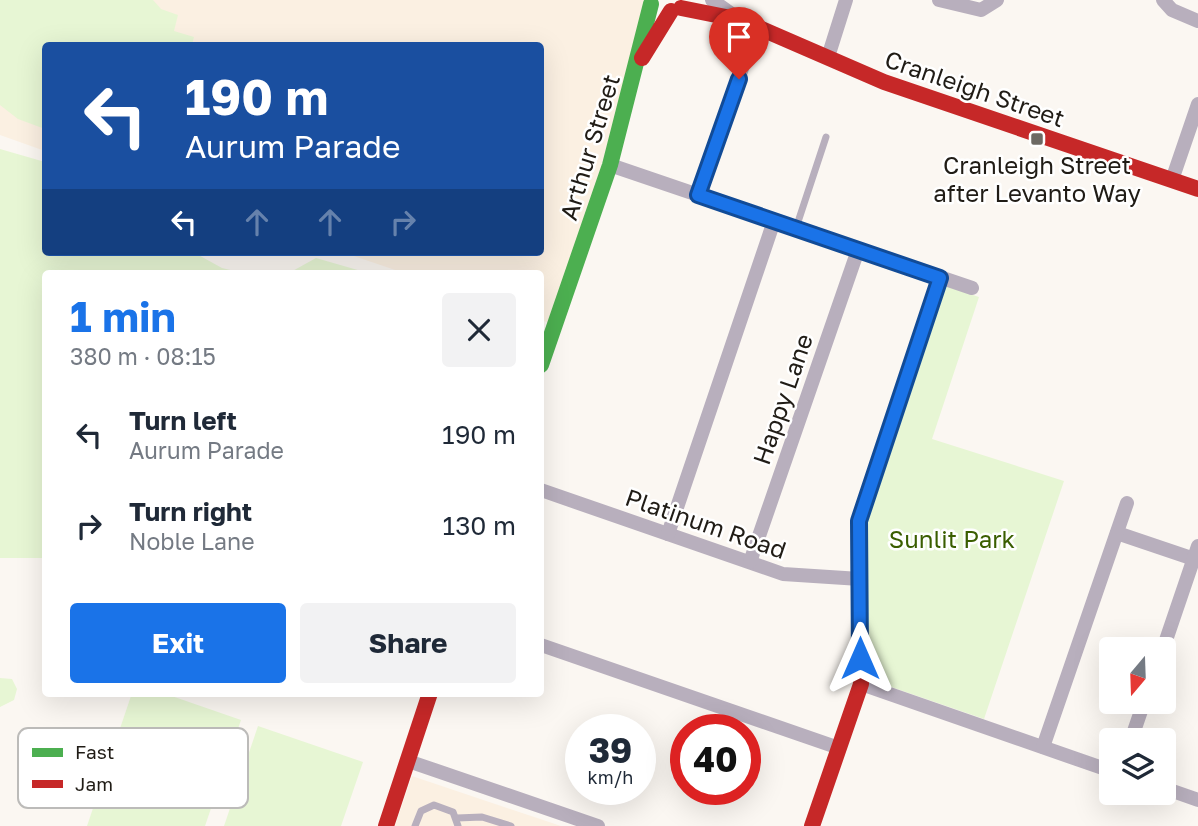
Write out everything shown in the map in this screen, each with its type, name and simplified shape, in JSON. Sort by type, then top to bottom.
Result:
[{"type":"street","name":"Cranleigh Street","points":[[712,0],[757,28],[884,82],[1198,189]]},
{"type":"street","points":[[828,57],[846,0]]},
{"type":"street","points":[[939,0],[981,10],[998,0]]},
{"type":"street","points":[[1163,0],[1172,10],[1198,21]]},
{"type":"street","name":"Cranleigh Street","points":[[650,2],[741,20]]},
{"type":"street","name":"Arthur Street","points":[[544,356],[610,165],[639,61],[650,2]]},
{"type":"street","name":"Arthur Street","points":[[639,61],[680,6]]},
{"type":"street","points":[[698,195],[757,28]]},
{"type":"street","points":[[1172,180],[1198,104]]},
{"type":"street","points":[[610,165],[972,288]]},
{"type":"street","points":[[668,534],[775,221]]},
{"type":"street","name":"Happy Lane","points":[[750,562],[858,250]]},
{"type":"street","points":[[812,826],[861,684],[859,521],[940,278]]},
{"type":"street","name":"Platinum Road","points":[[544,491],[796,576],[860,579]]},
{"type":"street","points":[[1043,747],[1127,503]]},
{"type":"street","points":[[1117,533],[1196,553],[1167,637]]},
{"type":"street","points":[[544,646],[839,748]]},
{"type":"street","points":[[861,684],[1099,767]]},
{"type":"street","points":[[386,826],[429,697]]},
{"type":"street","points":[[408,761],[598,826]]},
{"type":"street","points":[[1176,793],[1198,800]]},
{"type":"lane","points":[[796,229],[826,136]]},
{"type":"lane","points":[[415,826],[421,811],[434,805],[447,808],[457,822],[482,817],[511,826]]},
{"type":"shaded area","points":[[0,0],[649,0],[555,325],[544,321],[544,270],[395,270],[354,256],[544,256],[544,42],[42,42],[42,150],[0,135]]},
{"type":"shaded area","points":[[412,776],[561,826],[395,826]]},
{"type":"green space","points":[[0,0],[153,0],[161,9],[178,15],[174,31],[194,37],[193,42],[42,42],[42,128],[18,119],[0,105]]},
{"type":"green space","points":[[0,149],[42,161],[42,256],[200,256],[230,270],[42,270],[42,558],[0,558]]},
{"type":"green space","points":[[316,258],[358,270],[294,270]]},
{"type":"green space","name":"Sunlit Park","points":[[943,285],[979,297],[932,439],[1064,481],[984,719],[868,679],[864,522]]},
{"type":"green space","points":[[0,678],[12,679],[17,689],[14,700],[0,707]]},
{"type":"green space","points":[[131,697],[175,697],[241,720],[238,728],[120,728]]},
{"type":"green space","points":[[258,726],[363,762],[341,826],[224,826],[230,808],[248,808],[248,755]]},
{"type":"green space","points":[[93,808],[211,808],[205,826],[87,826]]},
{"type":"traffic: fast","points":[[544,356],[610,165],[651,4]]},
{"type":"traffic: fast","points":[[859,560],[859,521],[940,278]]},
{"type":"traffic: jam","points":[[681,8],[741,20],[884,82],[1198,189]]},
{"type":"traffic: jam","points":[[642,58],[671,11]]},
{"type":"traffic: jam","points":[[812,826],[861,684],[859,560]]},
{"type":"traffic: jam","points":[[386,826],[429,697]]},
{"type":"place","name":"Cranleigh Street after Levanto Way","points":[[1037,139]]},
{"type":"route","points":[[739,79],[698,195],[940,278],[859,521],[860,658]]}]
